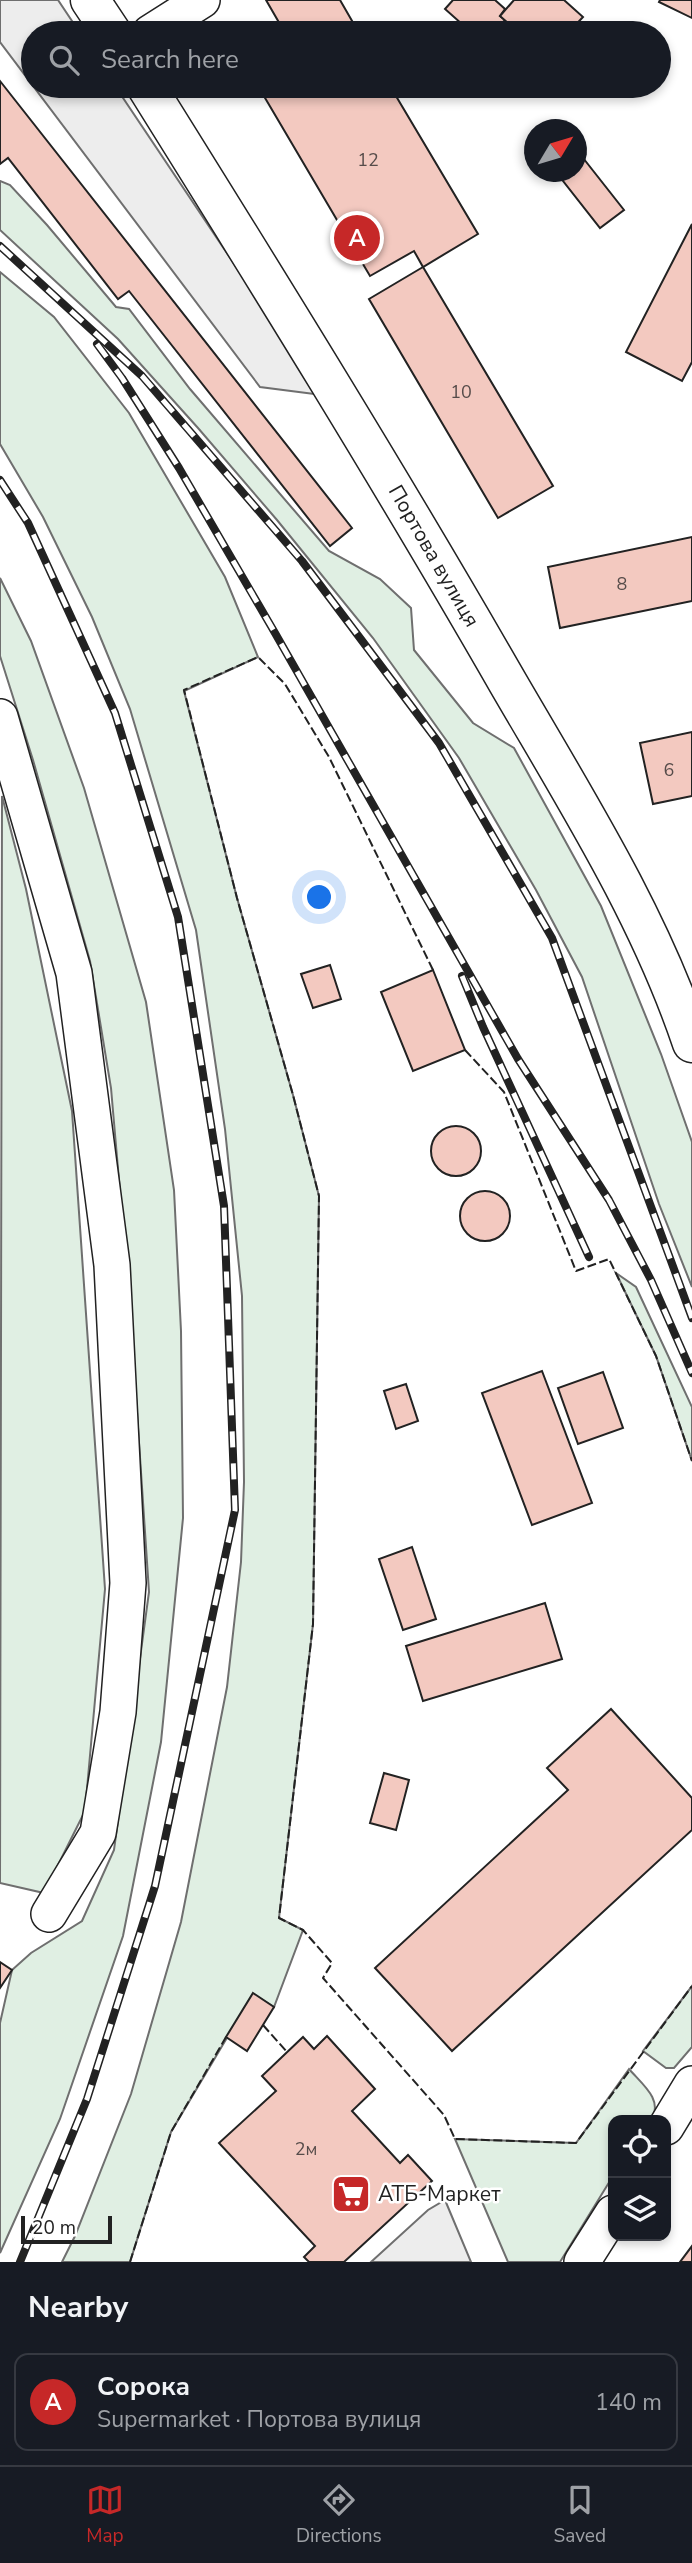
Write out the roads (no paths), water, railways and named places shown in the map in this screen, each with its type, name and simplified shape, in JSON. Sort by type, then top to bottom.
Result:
[{"type":"main road","points":[[90,0],[104,21]]},
{"type":"main road","name":"Портова вулиця","points":[[153,98],[338,394],[458,595],[619,875],[674,991],[692,1043]]},
{"type":"street","points":[[169,21],[202,0]]},
{"type":"street","points":[[0,717],[74,973],[112,1265],[128,1583],[118,1712],[98,1833],[49,1914]]},
{"type":"street","points":[[671,2119],[692,2084]]},
{"type":"street","points":[[582,2262],[608,2221]]},
{"type":"railway","points":[[0,246],[142,376],[302,561],[439,743],[552,938],[692,1318]]},
{"type":"railway","points":[[97,344],[179,468],[518,1059],[609,1200],[651,1280],[692,1373]]},
{"type":"railway","points":[[0,480],[28,523],[115,713],[178,917],[224,1206],[235,1510],[155,1886],[87,2099],[20,2262]]},
{"type":"railway","points":[[462,976],[589,1257]]},
{"type":"place","name":"Сорока","points":[[357,238]]},
{"type":"place","name":"АТБ-Маркет","points":[[351,2194]]}]
